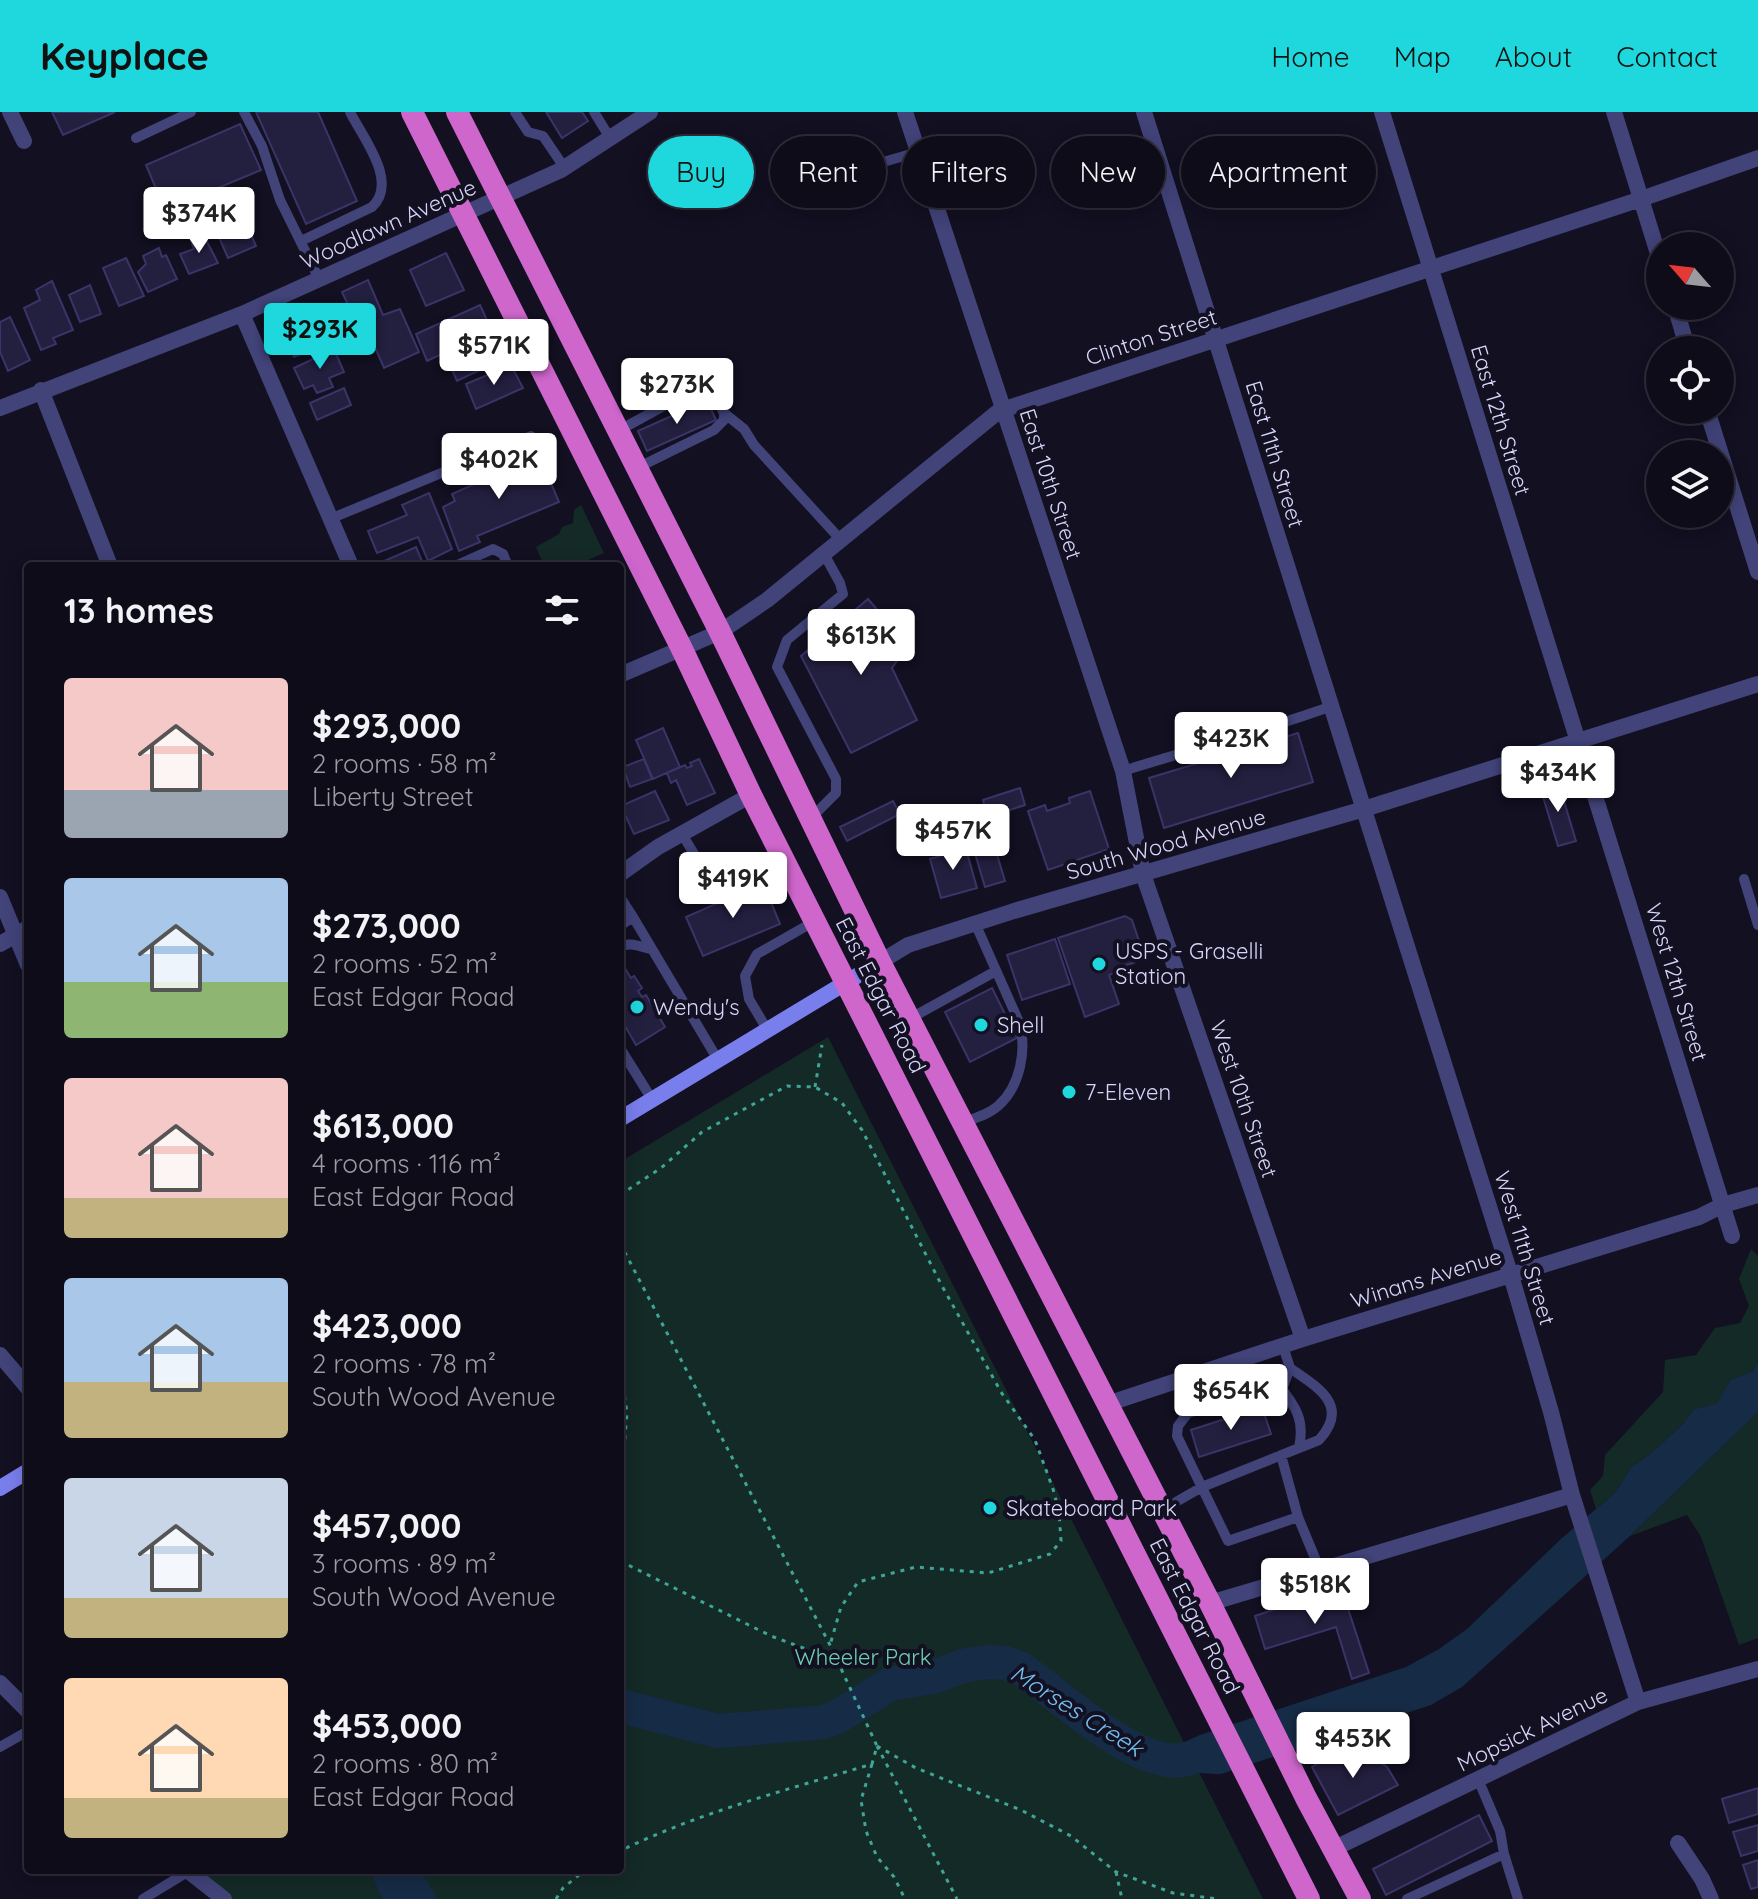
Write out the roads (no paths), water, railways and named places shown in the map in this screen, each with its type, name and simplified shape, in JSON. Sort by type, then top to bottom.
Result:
[{"type":"highway","name":"East Edgar Road","points":[[412,112],[682,649],[751,795],[1309,1899]]},
{"type":"highway","points":[[457,112],[616,427]]},
{"type":"highway","name":"East Edgar Road","points":[[616,427],[720,632],[880,962],[1360,1899]]},
{"type":"main road","name":"South Wood Avenue","points":[[624,1117],[880,962]]},
{"type":"main road","points":[[0,1488],[24,1473]]},
{"type":"street","points":[[10,112],[24,141]]},
{"type":"street","name":"Woodlawn Avenue","points":[[0,408],[242,314],[463,214],[564,167],[650,112]]},
{"type":"street","name":"East 10th Street","points":[[905,112],[913,136]]},
{"type":"street","name":"East 11th Street","points":[[1144,112],[1364,809]]},
{"type":"street","name":"East 12th Street","points":[[1382,112],[1579,741]]},
{"type":"street","points":[[1614,112],[1651,232]]},
{"type":"street","name":"Clinton Street","points":[[624,673],[720,632],[767,600],[1003,409],[1758,158]]},
{"type":"street","name":"East 10th Street","points":[[937,208],[1123,771],[1143,874]]},
{"type":"street","points":[[242,314],[349,562]]},
{"type":"street","points":[[41,390],[108,562]]},
{"type":"street","points":[[1711,424],[1758,572]]},
{"type":"street","name":"South Wood Avenue","points":[[880,962],[908,945],[975,923],[1364,809],[1758,684]]},
{"type":"street","name":"West 12th Street","points":[[1579,741],[1732,1236]]},
{"type":"street","points":[[624,871],[751,795]]},
{"type":"street","name":"West 11th Street","points":[[1364,809],[1511,1275],[1572,1495],[1638,1702]]},
{"type":"street","name":"West 10th Street","points":[[1143,874],[1303,1339]]},
{"type":"street","points":[[0,897],[21,931],[0,944]]},
{"type":"street","name":"Winans Avenue","points":[[1107,1404],[1303,1339],[1699,1217],[1723,1205],[1758,1195]]},
{"type":"street","points":[[0,1355],[24,1383]]},
{"type":"street","points":[[1210,1603],[1572,1495]]},
{"type":"street","name":"Mopsick Avenue","points":[[1333,1849],[1638,1702],[1758,1669]]},
{"type":"street","points":[[0,1683],[24,1707]]},
{"type":"street","points":[[1678,1843],[1702,1879],[1711,1899]]},
{"type":"street","points":[[192,1874],[224,1899]]},
{"type":"lane","points":[[136,138],[191,112]]},
{"type":"lane","points":[[244,112],[262,146],[280,200],[319,279]]},
{"type":"lane","points":[[301,241],[372,207],[381,199],[381,172],[350,112]]},
{"type":"lane","points":[[515,112],[528,132],[543,136],[564,167]]},
{"type":"lane","points":[[594,112],[610,138]]},
{"type":"lane","points":[[616,427],[698,387],[711,389],[724,413],[744,429],[754,445],[841,540]]},
{"type":"lane","points":[[637,468],[714,430],[724,420],[724,413]]},
{"type":"lane","points":[[330,519],[531,436]]},
{"type":"lane","points":[[464,562],[493,549],[503,554],[506,562]]},
{"type":"lane","points":[[811,818],[836,793],[836,779],[777,667],[787,640],[843,594],[824,554]]},
{"type":"lane","points":[[1123,771],[1262,731],[1332,706]]},
{"type":"lane","points":[[682,834],[708,877],[720,880],[781,852]]},
{"type":"lane","points":[[1744,879],[1758,925]]},
{"type":"lane","points":[[624,903],[718,1060]]},
{"type":"lane","points":[[624,923],[633,917]]},
{"type":"lane","points":[[768,1031],[749,999],[745,976],[757,954],[815,921]]},
{"type":"lane","points":[[964,1122],[988,1113],[1001,1104],[1017,1074],[1024,1038],[975,923]]},
{"type":"lane","points":[[624,944],[651,949]]},
{"type":"lane","points":[[911,1018],[996,971]]},
{"type":"lane","points":[[624,1054],[653,1101]]},
{"type":"lane","points":[[1283,1346],[1290,1368],[1284,1384],[1188,1413],[1182,1418],[1177,1436],[1228,1541],[1298,1517]]},
{"type":"lane","points":[[1162,1510],[1202,1487],[1319,1440],[1327,1432],[1331,1406],[1326,1393],[1290,1368]]},
{"type":"lane","points":[[1279,1385],[1301,1416],[1303,1432],[1299,1448]]},
{"type":"lane","points":[[1281,1455],[1298,1517],[1320,1570]]},
{"type":"lane","points":[[0,1747],[24,1733]]},
{"type":"lane","points":[[1478,1779],[1500,1831],[1518,1899]]},
{"type":"lane","points":[[1407,1899],[1504,1854]]},
{"type":"lane","points":[[143,1899],[183,1874]]},
{"type":"water","points":[[1758,1362],[1758,1412],[1630,1536],[1462,1687],[1431,1705],[1221,1774],[1186,1771],[1153,1756],[1200,1735],[1406,1667],[1439,1649],[1467,1629],[1562,1538],[1616,1492],[1631,1467],[1683,1424],[1694,1409],[1717,1404],[1730,1380],[1753,1371]]},
{"type":"water","points":[[372,1874],[422,1874],[438,1899],[382,1899]]},
{"type":"waterway","name":"Morses Creek","points":[[624,1707],[718,1731],[824,1722],[841,1715],[890,1684],[933,1677],[966,1665],[1005,1663],[1020,1668],[1090,1722],[1129,1746],[1167,1760],[1198,1756]]},
{"type":"place","name":"USPS - Graselli Station","points":[[1099,964]]},
{"type":"place","name":"Wendy's","points":[[637,1007]]},
{"type":"place","name":"Shell","points":[[981,1025]]},
{"type":"place","name":"7-Eleven","points":[[1069,1092]]},
{"type":"place","name":"Skateboard Park","points":[[990,1508]]},
{"type":"park label","name":"Wheeler Park","points":[[863,1657]]}]
